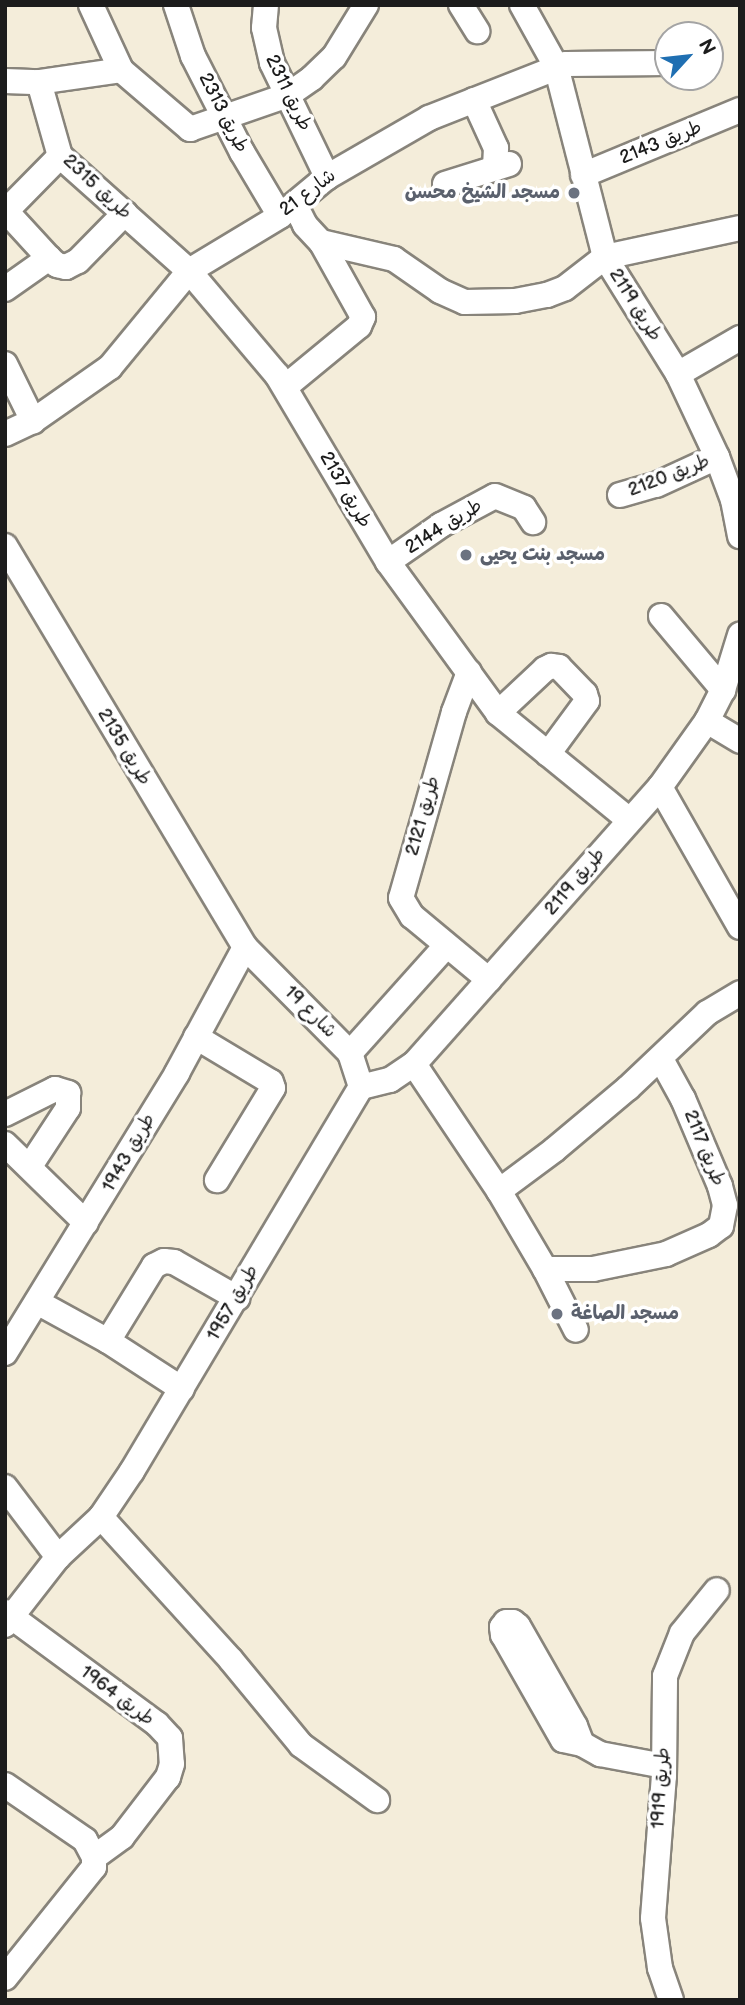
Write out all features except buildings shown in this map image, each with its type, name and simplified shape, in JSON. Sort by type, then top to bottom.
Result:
[{"type":"street","name":"طريق 2313","points":[[176,5],[193,55],[223,116],[288,210],[321,242],[363,317],[359,326],[285,387]]},
{"type":"street","name":"طريق 2311","points":[[266,5],[264,28],[267,47],[327,177]]},
{"type":"street","points":[[99,8],[121,70],[185,128],[190,129],[288,95],[312,78],[334,57],[366,5]]},
{"type":"street","points":[[461,5],[477,32]]},
{"type":"street","name":"طريق 2119","points":[[522,5],[556,66],[605,257],[678,374],[717,457],[733,500],[740,535]]},
{"type":"street","name":"شارع 21","points":[[5,434],[33,421],[110,367],[189,271],[288,210],[327,177],[429,118],[556,66],[654,63]]},
{"type":"street","points":[[5,81],[39,82],[121,70]]},
{"type":"street","name":"طريق 2315","points":[[39,82],[60,156],[189,271]]},
{"type":"street","points":[[445,184],[503,166],[474,100]]},
{"type":"street","name":"طريق 2143","points":[[583,175],[740,110]]},
{"type":"street","points":[[60,156],[9,223],[57,265],[66,267],[78,261],[125,213]]},
{"type":"street","points":[[321,242],[394,259],[440,291],[465,302],[514,301],[547,295],[565,288],[605,257],[740,228]]},
{"type":"street","points":[[5,289],[49,258]]},
{"type":"street","name":"طريق 2137","points":[[189,271],[285,387],[388,562],[498,713],[629,820]]},
{"type":"street","points":[[678,374],[740,338]]},
{"type":"street","points":[[5,364],[33,421]]},
{"type":"street","name":"طريق 2120","points":[[620,495],[656,485],[717,457]]},
{"type":"street","name":"طريق 2144","points":[[388,562],[441,525],[495,496],[524,508],[533,522]]},
{"type":"street","name":"طريق 2135","points":[[5,546],[245,947]]},
{"type":"street","points":[[661,616],[723,690]]},
{"type":"street","name":"طريق 2119","points":[[361,1087],[390,1080],[414,1064],[660,787],[707,721],[723,690],[740,635]]},
{"type":"street","points":[[498,713],[545,669],[551,666],[559,667],[585,694],[587,701],[548,754]]},
{"type":"street","name":"طريق 2121","points":[[469,672],[454,712],[402,890],[405,907],[445,947],[489,981]]},
{"type":"street","points":[[707,721],[740,741]]},
{"type":"street","points":[[660,787],[740,927]]},
{"type":"street","name":"طريق 1943","points":[[5,1353],[196,1037],[245,947]]},
{"type":"street","name":"شارع 19","points":[[245,947],[350,1053],[361,1087]]},
{"type":"street","points":[[350,1053],[445,947]]},
{"type":"street","points":[[499,1191],[554,1150],[661,1059],[707,1013],[740,993]]},
{"type":"street","points":[[196,1037],[271,1082],[274,1087],[217,1181]]},
{"type":"street","name":"طريق 2117","points":[[545,1269],[593,1269],[666,1254],[709,1235],[721,1226],[725,1205],[720,1186],[683,1099],[661,1059]]},
{"type":"street","points":[[414,1064],[499,1191],[545,1269],[576,1330]]},
{"type":"street","name":"طريق 1957","points":[[7,1618],[58,1557],[101,1517],[182,1389],[237,1298],[279,1220],[361,1087]]},
{"type":"street","points":[[5,1114],[55,1089],[68,1093],[68,1108],[30,1166]]},
{"type":"street","points":[[5,1144],[86,1223]]},
{"type":"street","points":[[108,1341],[154,1266],[164,1261],[174,1262],[237,1298]]},
{"type":"street","points":[[37,1302],[108,1341],[182,1389]]},
{"type":"street","points":[[5,1487],[58,1557]]},
{"type":"street","points":[[101,1517],[231,1660],[302,1745],[377,1800]]},
{"type":"street","name":"طريق 1919","points":[[671,2000],[660,1968],[653,1918],[664,1766],[667,1668],[682,1633],[717,1590]]},
{"type":"street","name":"طريق 1964","points":[[5,1978],[90,1875],[94,1857],[122,1838],[168,1777],[172,1764],[170,1738],[156,1724],[7,1618]]},
{"type":"street","points":[[582,1744],[600,1754],[664,1766]]},
{"type":"street","points":[[5,1785],[85,1840],[94,1857]]},
{"type":"place","name":"مسجد الشيخ محسن","points":[[574,193]]},
{"type":"place","name":"مسجد بنت يحيى","points":[[466,555]]},
{"type":"place","name":"مسجد الصاغة","points":[[557,1314]]}]
